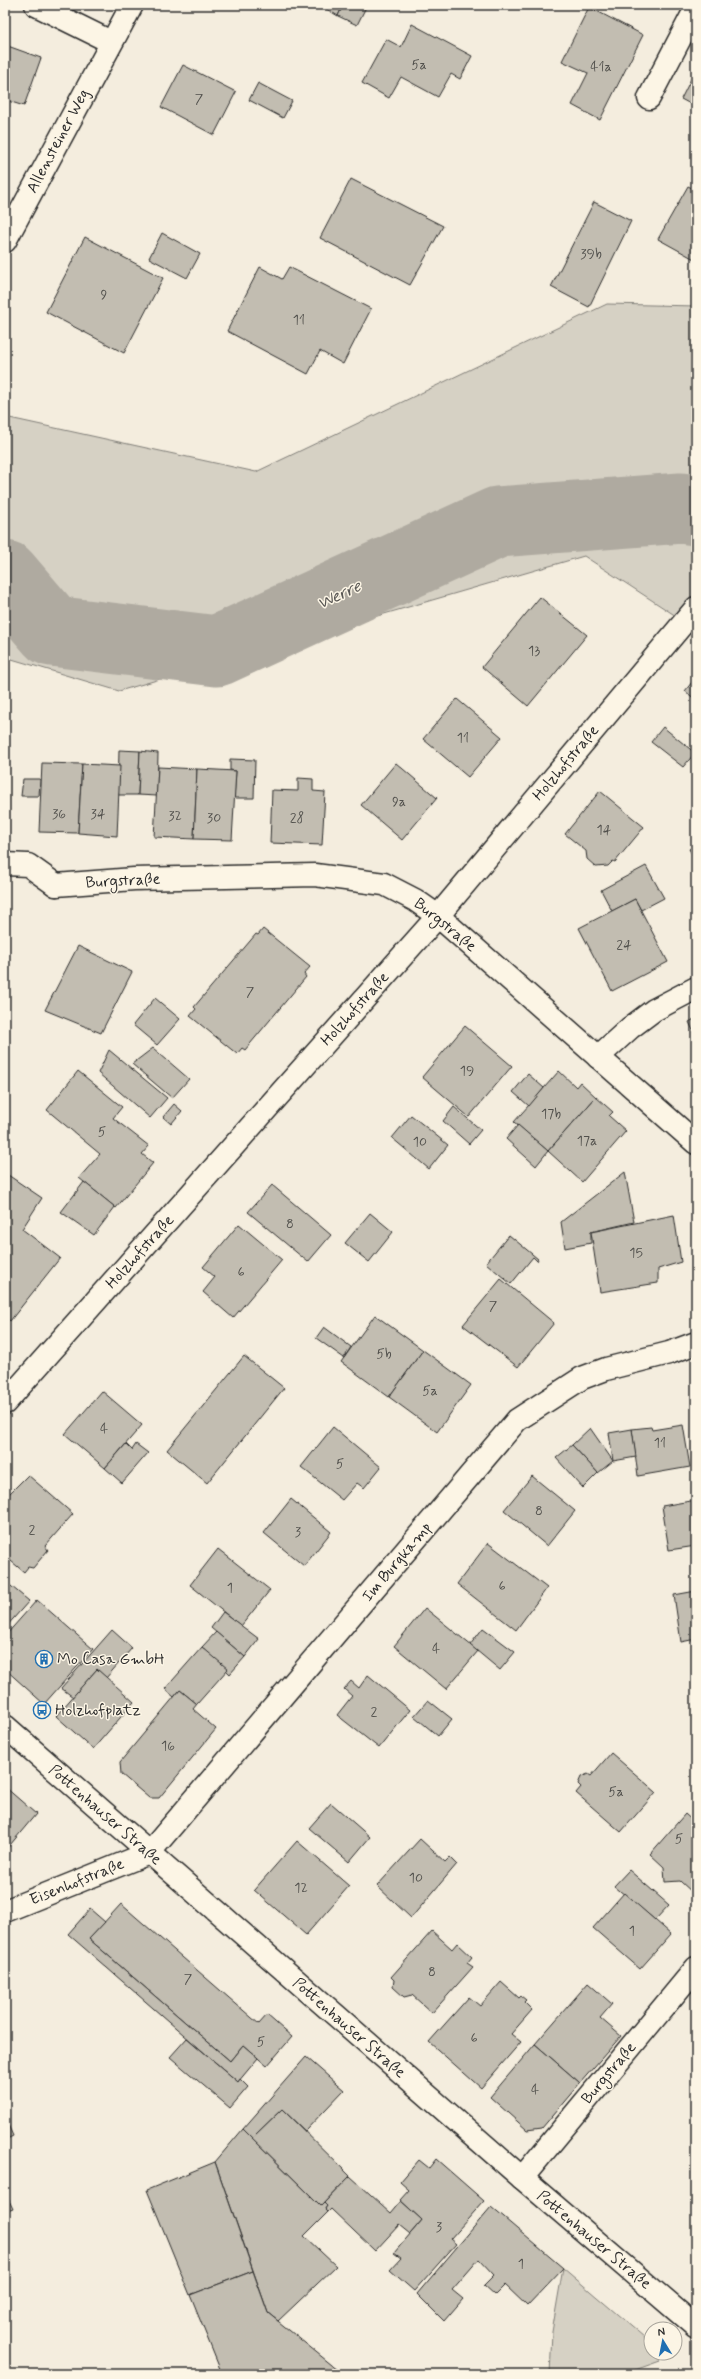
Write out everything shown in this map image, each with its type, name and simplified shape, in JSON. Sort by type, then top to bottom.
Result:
[{"type":"street","points":[[36,5],[111,42]]},
{"type":"street","name":"Allensteiner Weg","points":[[5,241],[132,5]]},
{"type":"street","points":[[649,98],[696,8]]},
{"type":"street","name":"Holzhofstraße","points":[[5,1403],[438,916],[696,608]]},
{"type":"street","name":"Burgstraße","points":[[5,864],[28,865],[56,885],[134,879],[315,875],[384,884],[415,900],[438,916],[696,1143]]},
{"type":"street","points":[[598,1057],[630,1028],[654,1010],[696,988]]},
{"type":"street","name":"Im Burgkamp","points":[[149,1853],[517,1420],[582,1378],[606,1369],[669,1353],[696,1343]]},
{"type":"street","name":"Pottenhauser Straße","points":[[5,1726],[522,2178],[696,2327]]},
{"type":"street","name":"Eisenhofstraße","points":[[5,1911],[149,1853]]},
{"type":"street","name":"Burgstraße","points":[[522,2178],[696,1968]]},
{"type":"shaded area","points":[[607,304],[696,306],[696,629],[584,556],[119,691],[5,657],[5,417],[256,472]]},
{"type":"shaded area","points":[[563,2268],[643,2336],[643,2361],[660,2361],[624,2374],[550,2374],[552,2332]]},
{"type":"building","points":[[320,5],[343,5],[338,16]]},
{"type":"building","points":[[343,5],[367,5],[357,25],[338,16]]},
{"type":"building","points":[[589,7],[643,35],[600,120],[572,105],[588,73],[562,61]]},
{"type":"building","points":[[412,24],[472,56],[460,79],[451,74],[438,97],[401,77],[389,98],[362,83],[386,39],[401,47]]},
{"type":"building","points":[[5,45],[41,58],[24,106],[5,100]]},
{"type":"building","points":[[183,65],[236,92],[214,135],[161,107]]},
{"type":"building","points":[[696,69],[696,107],[681,99]]},
{"type":"building","points":[[258,83],[292,101],[283,118],[249,100]]},
{"type":"building","points":[[351,179],[443,226],[410,285],[320,238]]},
{"type":"building","points":[[688,186],[696,190],[696,260],[658,239]]},
{"type":"building","points":[[594,202],[631,221],[589,307],[551,287]]},
{"type":"building","points":[[162,233],[200,254],[187,278],[149,258]]},
{"type":"building","points":[[85,237],[163,278],[124,353],[46,312]]},
{"type":"building","points":[[260,267],[282,279],[289,267],[371,309],[343,364],[320,351],[308,374],[227,331]]},
{"type":"building","points":[[540,597],[587,635],[528,706],[482,667]]},
{"type":"building","points":[[696,677],[696,700],[685,691]]},
{"type":"building","points":[[457,699],[502,737],[468,777],[423,739]]},
{"type":"building","points":[[663,727],[695,753],[683,767],[651,742]]},
{"type":"building","points":[[119,750],[140,751],[138,795],[118,795]]},
{"type":"building","points":[[140,751],[158,753],[157,796],[138,795]]},
{"type":"building","points":[[230,759],[255,760],[254,798],[234,798],[236,771],[230,770]]},
{"type":"building","points":[[42,763],[82,764],[78,833],[39,832]]},
{"type":"building","points":[[396,763],[437,798],[402,840],[361,805]]},
{"type":"building","points":[[82,764],[120,766],[117,836],[78,833]]},
{"type":"building","points":[[158,767],[197,769],[194,839],[154,837]]},
{"type":"building","points":[[197,769],[236,771],[232,840],[194,839]]},
{"type":"building","points":[[298,778],[313,779],[313,791],[325,792],[322,845],[270,843],[272,790],[298,791]]},
{"type":"building","points":[[23,779],[40,779],[39,796],[21,796]]},
{"type":"building","points":[[600,791],[644,827],[615,862],[613,861],[608,866],[596,867],[587,859],[586,851],[565,834]]},
{"type":"building","points":[[696,846],[696,861],[689,849]]},
{"type":"building","points":[[646,866],[664,898],[641,910],[635,899],[612,911],[601,890]]},
{"type":"building","points":[[635,899],[668,962],[612,991],[579,928]]},
{"type":"building","points":[[263,929],[310,967],[304,974],[306,977],[245,1050],[242,1048],[237,1054],[190,1016],[196,1009],[194,1007],[256,934],[258,935]]},
{"type":"building","points":[[78,946],[132,972],[101,1033],[45,1010]]},
{"type":"building","points":[[155,998],[180,1019],[157,1045],[133,1025]]},
{"type":"building","points":[[696,1018],[696,1037],[689,1022]]},
{"type":"building","points":[[465,1026],[512,1066],[469,1117],[422,1077]]},
{"type":"building","points":[[153,1048],[189,1079],[172,1098],[132,1064]]},
{"type":"building","points":[[109,1050],[167,1098],[150,1118],[98,1073]]},
{"type":"building","points":[[78,1071],[122,1107],[113,1118],[149,1146],[142,1154],[153,1163],[116,1208],[79,1178],[100,1154],[47,1110]]},
{"type":"building","points":[[559,1071],[576,1087],[580,1082],[596,1097],[548,1151],[514,1122]]},
{"type":"building","points":[[528,1074],[544,1088],[529,1106],[513,1092]]},
{"type":"building","points":[[596,1097],[613,1112],[609,1116],[626,1131],[582,1182],[548,1151]]},
{"type":"building","points":[[174,1104],[182,1111],[171,1124],[163,1117]]},
{"type":"building","points":[[454,1107],[481,1130],[469,1144],[443,1121]]},
{"type":"building","points":[[411,1115],[448,1145],[429,1169],[392,1138]]},
{"type":"building","points":[[518,1125],[548,1151],[536,1166],[506,1139]]},
{"type":"building","points":[[625,1172],[634,1222],[591,1232],[591,1243],[565,1248],[561,1222]]},
{"type":"building","points":[[8,1175],[42,1198],[22,1229],[60,1258],[10,1321],[5,1317],[5,1178]]},
{"type":"building","points":[[84,1182],[115,1207],[94,1235],[61,1212]]},
{"type":"building","points":[[272,1185],[331,1235],[308,1262],[248,1212]]},
{"type":"building","points":[[370,1213],[393,1232],[369,1262],[345,1243]]},
{"type":"building","points":[[674,1215],[681,1262],[658,1269],[658,1283],[600,1292],[591,1232]]},
{"type":"building","points":[[239,1224],[282,1260],[233,1318],[203,1292],[215,1277],[203,1267]]},
{"type":"building","points":[[509,1235],[538,1259],[537,1261],[533,1257],[511,1284],[486,1263]]},
{"type":"building","points":[[501,1279],[554,1323],[518,1367],[463,1325]]},
{"type":"building","points":[[375,1315],[423,1350],[389,1397],[341,1362]]},
{"type":"building","points":[[324,1327],[351,1347],[344,1358],[316,1338]]},
{"type":"building","points":[[423,1350],[471,1385],[437,1432],[389,1397]]},
{"type":"building","points":[[244,1356],[284,1388],[207,1483],[167,1450]]},
{"type":"building","points":[[102,1391],[142,1425],[105,1468],[65,1434]]},
{"type":"building","points":[[683,1425],[690,1467],[638,1476],[632,1429],[651,1427],[652,1430]]},
{"type":"building","points":[[333,1427],[381,1467],[364,1488],[357,1483],[342,1500],[301,1467]]},
{"type":"building","points":[[590,1428],[613,1461],[598,1473],[572,1445]]},
{"type":"building","points":[[632,1429],[636,1457],[613,1461],[609,1433]]},
{"type":"building","points":[[126,1444],[132,1450],[136,1444],[148,1453],[122,1483],[105,1468]]},
{"type":"building","points":[[572,1445],[598,1473],[583,1488],[556,1458]]},
{"type":"building","points":[[28,1475],[73,1514],[45,1546],[48,1550],[33,1568],[28,1567],[24,1572],[5,1556],[5,1498]]},
{"type":"building","points":[[532,1476],[575,1511],[547,1546],[504,1510]]},
{"type":"building","points":[[291,1499],[331,1532],[304,1566],[264,1533]]},
{"type":"building","points":[[696,1500],[696,1546],[669,1550],[662,1506]]},
{"type":"building","points":[[488,1543],[547,1588],[516,1630],[457,1584]]},
{"type":"building","points":[[218,1549],[270,1590],[241,1626],[190,1585]]},
{"type":"building","points":[[6,1582],[29,1601],[5,1628],[5,1583]]},
{"type":"building","points":[[696,1591],[696,1639],[681,1642],[674,1595]]},
{"type":"building","name":"Mo Casa GmbH","points":[[37,1600],[93,1649],[44,1704],[5,1669],[5,1636]]},
{"type":"building","points":[[425,1608],[478,1651],[446,1689],[394,1646]]},
{"type":"building","points":[[223,1612],[259,1639],[245,1657],[211,1628]]},
{"type":"building","points":[[483,1628],[515,1652],[500,1670],[470,1645]]},
{"type":"building","points":[[112,1630],[132,1648],[106,1678],[97,1669],[73,1697],[61,1688]]},
{"type":"building","points":[[216,1632],[245,1657],[230,1674],[202,1647]]},
{"type":"building","points":[[202,1647],[228,1669],[197,1704],[180,1690],[174,1697],[165,1689]]},
{"type":"building","points":[[97,1669],[134,1702],[93,1749],[56,1716]]},
{"type":"building","points":[[368,1675],[410,1710],[379,1748],[337,1715],[352,1696],[344,1689],[351,1681],[359,1688]]},
{"type":"building","points":[[180,1690],[197,1704],[193,1709],[216,1729],[159,1798],[149,1798],[121,1774],[120,1762]]},
{"type":"building","points":[[428,1700],[452,1719],[438,1736],[414,1716]]},
{"type":"building","points":[[611,1753],[656,1792],[621,1832],[576,1793],[581,1787],[578,1784],[581,1777],[588,1774],[591,1776]]},
{"type":"building","points":[[5,1787],[36,1814],[5,1851]]},
{"type":"building","points":[[331,1803],[370,1837],[349,1862],[309,1828]]},
{"type":"building","points":[[685,1814],[696,1824],[696,1891],[694,1894],[680,1881],[665,1882],[664,1867],[650,1854]]},
{"type":"building","points":[[420,1839],[445,1862],[450,1857],[457,1864],[411,1918],[377,1886]]},
{"type":"building","points":[[297,1841],[349,1886],[306,1935],[254,1890]]},
{"type":"building","points":[[629,1870],[669,1905],[655,1920],[614,1886]]},
{"type":"building","points":[[624,1893],[671,1934],[640,1969],[593,1928]]},
{"type":"building","points":[[121,1904],[259,2024],[267,2015],[292,2037],[267,2066],[243,2045],[230,2061],[89,1939]]},
{"type":"building","points":[[90,1909],[105,1922],[89,1939],[230,2061],[243,2045],[258,2058],[238,2082],[68,1934]]},
{"type":"building","points":[[432,1931],[452,1949],[457,1943],[472,1957],[467,1963],[473,1967],[432,2013],[412,1995],[404,1997],[393,1987],[394,1980],[391,1977]]},
{"type":"building","points":[[501,1982],[519,1998],[521,1996],[526,2000],[524,2002],[532,2010],[511,2034],[521,2042],[481,2088],[429,2042],[469,1997],[480,2006]]},
{"type":"building","points":[[588,1983],[612,2004],[600,2018],[621,2036],[580,2083],[535,2044]]},
{"type":"building","points":[[187,2038],[238,2082],[240,2079],[248,2087],[230,2108],[170,2057]]},
{"type":"building","points":[[535,2044],[580,2083],[542,2128],[527,2130],[490,2097]]},
{"type":"building","points":[[306,2057],[344,2090],[305,2131],[282,2109],[252,2138],[243,2129]]},
{"type":"building","points":[[282,2109],[350,2176],[321,2206],[252,2138]]},
{"type":"building","points":[[5,2118],[13,2136],[5,2140]]},
{"type":"building","points":[[243,2129],[321,2206],[324,2203],[327,2206],[325,2209],[328,2212],[304,2236],[336,2266],[278,2321],[268,2313],[215,2162]]},
{"type":"building","points":[[436,2159],[484,2201],[450,2239],[456,2244],[414,2291],[390,2270],[401,2258],[394,2253],[422,2220],[400,2200],[409,2190],[400,2182],[419,2160],[429,2168]]},
{"type":"building","points":[[215,2162],[253,2271],[190,2295],[147,2190]]},
{"type":"building","points":[[350,2176],[391,2213],[401,2201],[422,2220],[410,2234],[399,2225],[375,2251],[331,2209],[328,2212],[325,2209],[327,2206],[324,2203]]},
{"type":"building","points":[[5,2192],[13,2209],[5,2212]]},
{"type":"building","points":[[491,2207],[563,2268],[527,2306],[505,2285],[495,2295],[484,2285],[494,2275],[479,2259],[452,2290],[463,2299],[444,2321],[417,2294]]},
{"type":"building","points":[[253,2271],[268,2313],[343,2374],[222,2374],[190,2295]]},
{"type":"building","points":[[6,2367],[9,2374],[5,2374]]},
{"type":"waterway","name":"Werre","points":[[5,576],[52,631],[217,651],[498,522],[681,508],[696,510]]},
{"type":"place","name":"Mo Casa GmbH","points":[[44,1659]]},
{"type":"place","name":"Holzhofplatz","points":[[42,1710]]}]
